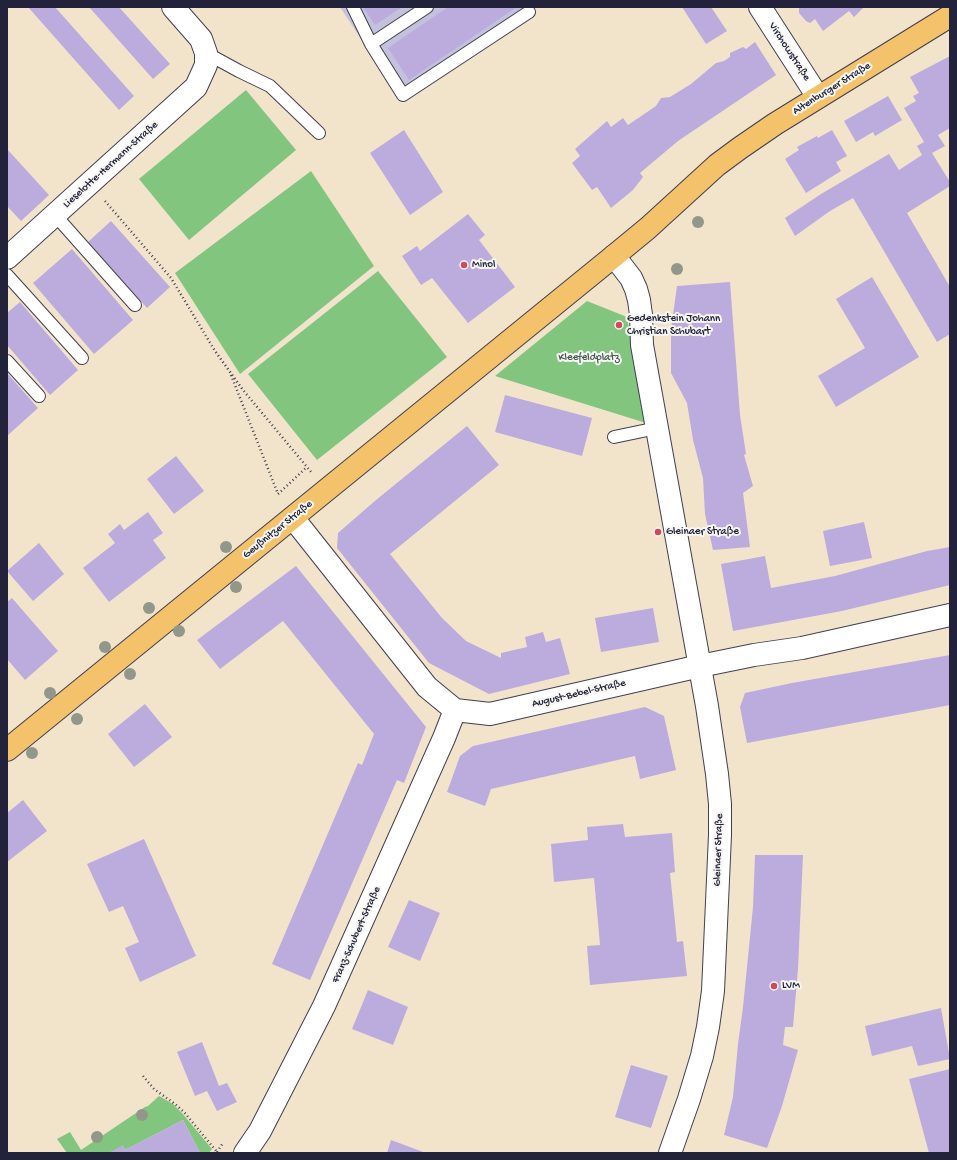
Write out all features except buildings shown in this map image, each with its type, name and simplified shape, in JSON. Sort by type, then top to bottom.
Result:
[{"type":"main road","name":"Altenburger Straße","points":[[614,256],[648,228],[717,165],[740,148],[818,97],[950,16]]},
{"type":"main road","name":"Geußnitzer Straße","points":[[7,750],[614,256]]},
{"type":"street","points":[[173,7],[202,38],[206,59]]},
{"type":"street","name":"Virchowstraße","points":[[760,7],[818,97]]},
{"type":"street","name":"Lieselotte-Hermann-Straße","points":[[7,258],[196,87],[206,59]]},
{"type":"street","name":"Gleinaer Straße","points":[[614,256],[631,278],[636,289],[641,315],[644,360],[700,666],[712,737],[720,804],[713,990],[708,1027],[702,1056],[670,1153]]},
{"type":"street","points":[[293,518],[427,687],[455,710]]},
{"type":"street","name":"August-Bebel-Straße","points":[[455,710],[490,714],[700,666],[754,655],[802,648],[950,615]]},
{"type":"street","name":"Franz-Schubert-Straße","points":[[245,1153],[260,1130],[324,1006],[441,745],[455,710]]},
{"type":"lane","points":[[353,7],[371,44],[403,95],[529,12]]},
{"type":"lane","points":[[371,44],[427,7]]},
{"type":"lane","points":[[206,59],[239,71],[270,86],[319,132]]},
{"type":"lane","points":[[55,215],[135,305]]},
{"type":"lane","points":[[7,275],[82,358]]},
{"type":"lane","points":[[7,361],[39,396]]},
{"type":"lane","points":[[614,437],[657,428]]},
{"type":"path","points":[[90,184],[171,278],[229,371],[326,490]]},
{"type":"path","points":[[229,371],[278,494],[307,467]]},
{"type":"path","points":[[143,1076],[154,1089],[184,1112],[217,1152]]},
{"type":"shaded area","points":[[340,7],[528,7],[534,17],[402,101]]},
{"type":"green space","points":[[246,90],[296,150],[189,240],[139,179]]},
{"type":"green space","points":[[311,171],[374,266],[240,374],[175,273]]},
{"type":"green space","points":[[378,271],[447,357],[317,460],[248,374]]},
{"type":"green space","name":"Kleefeldplatz","points":[[587,301],[627,317],[646,423],[495,376]]},
{"type":"green space","points":[[159,1096],[173,1104],[182,1113],[212,1149],[209,1153],[200,1153],[183,1120],[125,1150],[123,1146],[109,1153],[67,1153],[57,1139],[70,1132],[81,1150],[148,1106]]},
{"type":"place","name":"Minol","points":[[464,265]]},
{"type":"place","name":"Gedenkstein Johann Christian Schubart","points":[[619,325]]},
{"type":"place","name":"Gleinaer Straße","points":[[658,532]]},
{"type":"place","name":"LVM","points":[[774,986]]}]
